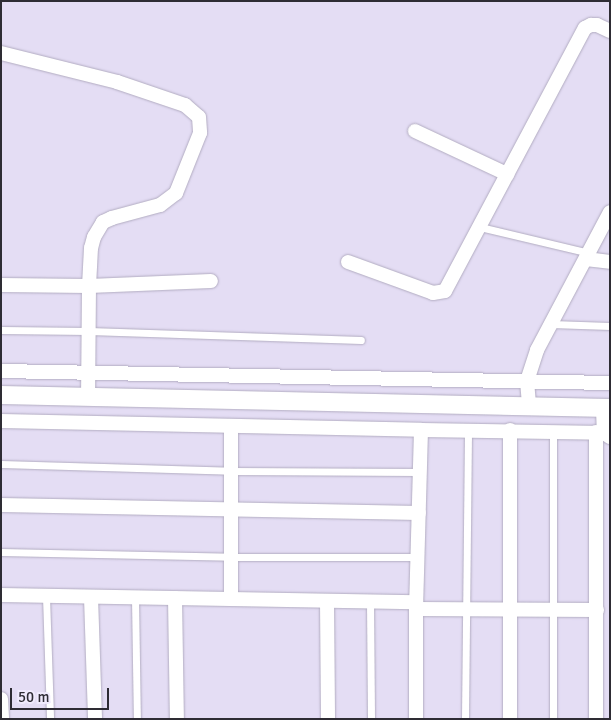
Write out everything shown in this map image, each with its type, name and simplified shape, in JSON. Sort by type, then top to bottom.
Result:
[{"type":"street","points":[[348,262],[439,293],[449,286],[506,174],[586,28],[590,25],[597,25],[610,31]]},
{"type":"street","points":[[1,54],[117,82],[185,105],[199,117],[200,133],[176,193],[160,204],[112,218],[97,229],[91,248],[88,396]]},
{"type":"street","points":[[415,131],[506,174]]},
{"type":"street","points":[[529,404],[527,381],[537,350],[610,212]]},
{"type":"street","points":[[588,256],[610,262]]},
{"type":"street","points":[[1,285],[89,286],[211,281]]},
{"type":"street","points":[[1,371],[89,371],[610,383]]},
{"type":"street","points":[[1,395],[383,404],[529,404],[606,408],[603,434],[604,561],[597,610],[596,719]]},
{"type":"street","points":[[1,421],[231,427],[510,430],[603,434]]},
{"type":"street","points":[[231,427],[231,599]]},
{"type":"street","points":[[416,719],[416,606],[422,430]]},
{"type":"street","points":[[510,430],[510,719]]},
{"type":"street","points":[[1,505],[419,513]]},
{"type":"street","points":[[1,595],[370,602],[468,609],[597,610]]},
{"type":"street","points":[[91,597],[95,719]]},
{"type":"street","points":[[175,598],[177,719]]},
{"type":"street","points":[[327,601],[328,719]]},
{"type":"street","points":[[1,699],[2,719]]},
{"type":"lane","points":[[480,227],[588,256]]},
{"type":"lane","points":[[551,324],[610,326]]},
{"type":"lane","points":[[1,330],[361,340]]},
{"type":"lane","points":[[465,719],[468,609],[468,430]]},
{"type":"lane","points":[[553,431],[553,719]]},
{"type":"lane","points":[[1,464],[231,471],[420,472]]},
{"type":"lane","points":[[1,552],[419,557]]},
{"type":"lane","points":[[46,596],[50,719]]},
{"type":"lane","points":[[135,598],[137,719]]},
{"type":"lane","points":[[370,602],[371,719]]}]
